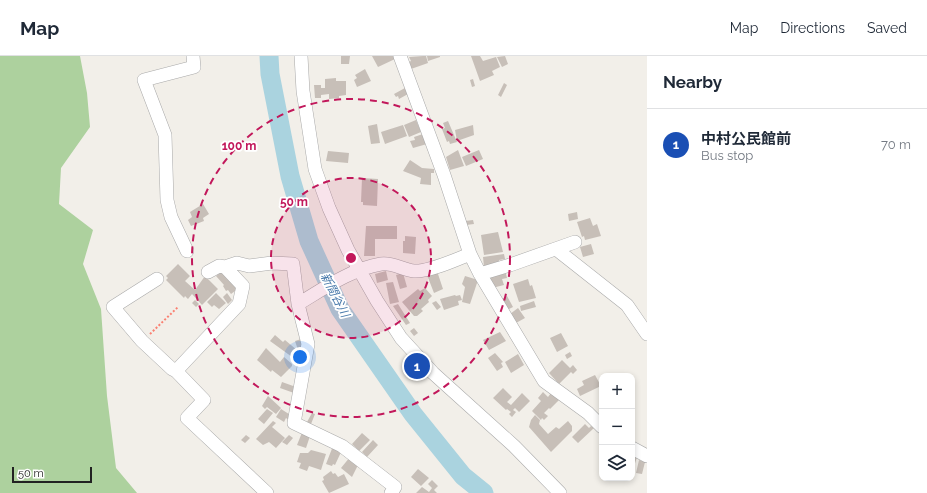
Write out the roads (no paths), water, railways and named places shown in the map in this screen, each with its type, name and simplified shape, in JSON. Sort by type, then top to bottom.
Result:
[{"type":"street","points":[[187,251],[171,217],[167,200],[165,135],[144,80],[194,67],[193,56]]},
{"type":"street","points":[[301,56],[303,90],[315,169],[354,272],[401,338],[433,373],[514,446],[557,490]]},
{"type":"street","points":[[400,56],[444,175],[470,254],[480,274],[544,381],[588,413],[599,424]]},
{"type":"street","points":[[480,274],[575,242]]},
{"type":"street","points":[[556,249],[627,305],[647,334]]},
{"type":"street","points":[[298,304],[354,272],[382,264],[399,266],[414,271],[435,267],[470,254]]},
{"type":"street","points":[[208,272],[220,266],[226,267],[237,263],[249,266],[272,263],[293,264],[298,304],[308,344],[294,423],[342,446],[395,487],[391,493]]},
{"type":"street","points":[[176,370],[239,304],[243,286],[226,267]]},
{"type":"street","points":[[157,278],[113,307],[142,340],[172,369],[176,370],[204,400],[187,418],[267,493]]},
{"type":"waterway","name":"新間谷川","points":[[269,56],[270,74],[290,176],[309,241],[340,309],[413,414],[463,476],[484,493]]},
{"type":"place","name":"中村公民館前","points":[[417,366]]}]
